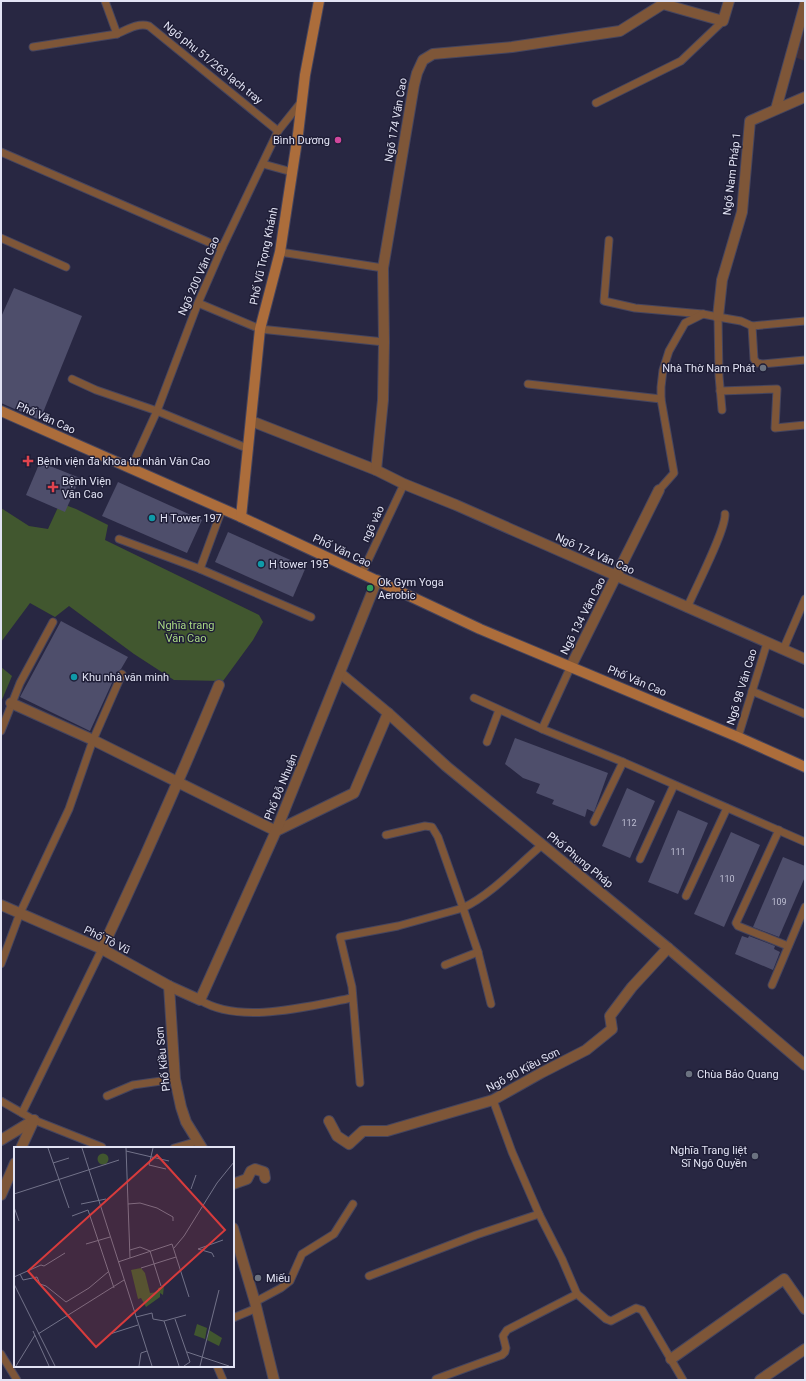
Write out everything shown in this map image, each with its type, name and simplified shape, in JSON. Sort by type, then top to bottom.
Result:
[{"type":"street","name":"Phố Vũ Trọng Khánh","points":[[241,517],[260,329],[280,252],[305,75],[319,1]]},
{"type":"street","points":[[723,21],[729,1]]},
{"type":"street","name":"Ngõ 174 Văn Cao","points":[[376,470],[383,400],[383,268],[414,85],[417,73],[423,60],[433,54],[512,47],[620,31],[663,4],[723,21]]},
{"type":"street","points":[[776,109],[805,4]]},
{"type":"street","points":[[776,109],[805,97]]},
{"type":"street","name":"Ngõ Nam Pháp 1","points":[[718,317],[722,280],[742,212],[750,120],[776,109]]},
{"type":"street","name":"Phố Văn Cao","points":[[1,411],[241,517],[480,629],[571,666],[805,767]]},
{"type":"street","name":"Ngõ 174 Văn Cao","points":[[251,421],[376,470],[404,484],[456,505],[805,659]]},
{"type":"street","name":"Ngõ 134 Văn Cao","points":[[571,666],[659,490]]},
{"type":"street","name":"Phố Đỗ Nhuận","points":[[200,1000],[276,831],[377,580]]},
{"type":"street","name":"Phố Phụng Pháp","points":[[340,673],[388,713],[446,766],[668,948],[805,1065]]},
{"type":"street","points":[[102,949],[148,853],[219,684]]},
{"type":"street","points":[[12,703],[93,740],[276,831],[354,793],[388,713]]},
{"type":"street","name":"Phố Tô Vũ","points":[[1,905],[102,949],[168,986],[200,1000]]},
{"type":"street","name":"Ngõ 90 Kiều Sơn","points":[[329,1121],[337,1136],[349,1144],[363,1131],[387,1131],[493,1100],[586,1050],[612,1029],[610,1016],[632,986],[668,948]]},
{"type":"street","name":"Phố Kiều Sơn","points":[[168,986],[175,1079],[186,1122],[200,1145]]},
{"type":"street","points":[[1,1140],[34,1120]]},
{"type":"street","points":[[21,1147],[34,1120]]},
{"type":"street","points":[[1,1196],[14,1165]]},
{"type":"street","points":[[234,1184],[247,1179],[251,1171],[255,1169],[264,1172],[265,1178]]},
{"type":"street","points":[[234,1231],[256,1305],[274,1380]]},
{"type":"street","points":[[670,1359],[784,1279],[805,1309]]},
{"type":"street","points":[[760,1380],[805,1349]]},
{"type":"lane","points":[[33,47],[117,34],[105,1]]},
{"type":"lane","points":[[596,102],[681,61],[723,21]]},
{"type":"lane","name":"Ngõ phụ 51/263 lạch tray","points":[[117,34],[138,26],[149,26],[278,131]]},
{"type":"lane","name":"Ngõ 200 Văn Cao","points":[[131,468],[157,411],[198,303],[222,248],[278,131],[302,100]]},
{"type":"lane","points":[[1,152],[222,248]]},
{"type":"lane","points":[[262,164],[292,172]]},
{"type":"lane","points":[[1,238],[66,267]]},
{"type":"lane","points":[[609,240],[604,301],[635,308],[703,314],[740,321],[752,326],[805,321]]},
{"type":"lane","points":[[280,252],[383,268]]},
{"type":"lane","points":[[198,303],[260,329],[384,342]]},
{"type":"lane","points":[[659,490],[674,473],[661,399],[663,370],[669,351],[685,323],[703,314]]},
{"type":"lane","points":[[718,317],[722,410]]},
{"type":"lane","points":[[752,326],[754,359],[757,363],[762,364],[805,360]]},
{"type":"lane","points":[[72,379],[96,390],[157,411],[249,449]]},
{"type":"lane","points":[[528,384],[661,399]]},
{"type":"lane","points":[[720,391],[777,389],[775,428],[805,425]]},
{"type":"lane","name":"ngõ vào","points":[[362,574],[404,484]]},
{"type":"lane","points":[[200,569],[222,509]]},
{"type":"lane","points":[[687,608],[719,537],[725,519],[725,514]]},
{"type":"lane","points":[[119,539],[200,569],[311,617]]},
{"type":"lane","points":[[784,650],[805,599]]},
{"type":"lane","points":[[1,731],[28,667],[53,622]]},
{"type":"lane","name":"Ngõ 98 Văn Cao","points":[[738,737],[766,643]]},
{"type":"lane","points":[[542,729],[571,666]]},
{"type":"lane","points":[[1,964],[20,913],[69,809],[93,740],[122,674]]},
{"type":"lane","points":[[752,691],[805,714]]},
{"type":"lane","points":[[474,698],[542,729],[623,762],[805,842]]},
{"type":"lane","points":[[488,742],[499,710]]},
{"type":"lane","points":[[594,822],[623,762]]},
{"type":"lane","points":[[640,858],[674,784]]},
{"type":"lane","points":[[686,896],[727,808]]},
{"type":"lane","points":[[386,835],[425,826],[432,828],[438,837],[478,952],[491,1004]]},
{"type":"lane","points":[[779,830],[736,923],[738,926],[788,946]]},
{"type":"lane","points":[[360,1083],[352,987],[340,937],[398,926],[463,908],[475,902],[542,845]]},
{"type":"lane","points":[[772,985],[805,907]]},
{"type":"lane","points":[[22,1113],[102,949]]},
{"type":"lane","points":[[445,965],[478,952]]},
{"type":"lane","points":[[200,1000],[218,1008],[248,1012],[282,1010],[352,998]]},
{"type":"lane","points":[[107,1096],[133,1085],[175,1079]]},
{"type":"lane","points":[[493,1100],[512,1152],[539,1214],[562,1259],[577,1294],[606,1319],[611,1321],[636,1308],[642,1310],[683,1380]]},
{"type":"lane","points":[[1,1101],[34,1120],[102,1147]]},
{"type":"lane","points":[[183,1147],[200,1145]]},
{"type":"lane","points":[[234,1317],[256,1305],[290,1281],[302,1254],[334,1234],[353,1204]]},
{"type":"lane","points":[[370,1276],[476,1235],[539,1214]]},
{"type":"lane","points":[[436,1379],[502,1355],[506,1350],[503,1336],[507,1330],[577,1294]]},
{"type":"lane","points":[[1,1354],[18,1380]]},
{"type":"lane","points":[[217,1367],[223,1380]]},
{"type":"shaded area","points":[[805,27],[805,61],[795,57]]},
{"type":"green space","name":"Nghĩa trang Văn Cao","points":[[60,503],[76,509],[108,525],[105,540],[259,615],[263,622],[253,640],[223,681],[174,680],[134,654],[69,606],[55,617],[30,603],[1,642],[1,508],[29,526],[48,529]]},
{"type":"green space","points":[[1,667],[12,676],[1,702]]},
{"type":"building","points":[[14,288],[82,316],[40,420],[1,403],[1,317]]},
{"type":"building","name":"Bệnh Viện Văn Cao","points":[[40,462],[80,478],[65,512],[26,495]]},
{"type":"building","name":"H Tower 197","points":[[118,482],[202,520],[187,553],[102,516]]},
{"type":"building","name":"H tower 195","points":[[228,532],[306,567],[293,597],[215,562]]},
{"type":"building","name":"Khu nhà văn minh","points":[[61,621],[128,657],[121,669],[117,672],[90,731],[20,697]]},
{"type":"building","points":[[515,738],[608,773],[594,812],[587,809],[585,817],[552,804],[554,800],[536,793],[540,784],[523,778],[505,764]]},
{"type":"building","points":[[627,788],[655,801],[630,858],[602,846]]},
{"type":"building","points":[[678,810],[708,823],[678,894],[648,882]]},
{"type":"building","points":[[731,832],[760,845],[724,927],[694,914]]},
{"type":"building","points":[[783,857],[805,866],[805,877],[779,937],[753,927]]},
{"type":"building","points":[[742,936],[748,938],[749,936],[775,946],[774,949],[780,952],[773,970],[735,954]]},
{"type":"place","name":"Bình Dương","points":[[338,140]]},
{"type":"place","name":"Nhà Thờ Nam Phát","points":[[763,368]]},
{"type":"place","name":"Bệnh viện đa khoa tư nhân Văn Cao","points":[[28,461]]},
{"type":"place","name":"Bệnh Viện Văn Cao","points":[[53,487]]},
{"type":"place","name":"H Tower 197","points":[[152,518]]},
{"type":"place","name":"H tower 195","points":[[261,564]]},
{"type":"place","name":"Ok Gym Yoga Aerobic","points":[[370,588]]},
{"type":"place","name":"Khu nhà văn minh","points":[[74,677]]},
{"type":"place","name":"Chùa Bảo Quang","points":[[689,1074]]},
{"type":"place","name":"Nghĩa Trang liệt Sĩ Ngô Quyền","points":[[755,1156]]},
{"type":"place","name":"Miếu","points":[[258,1278]]}]
